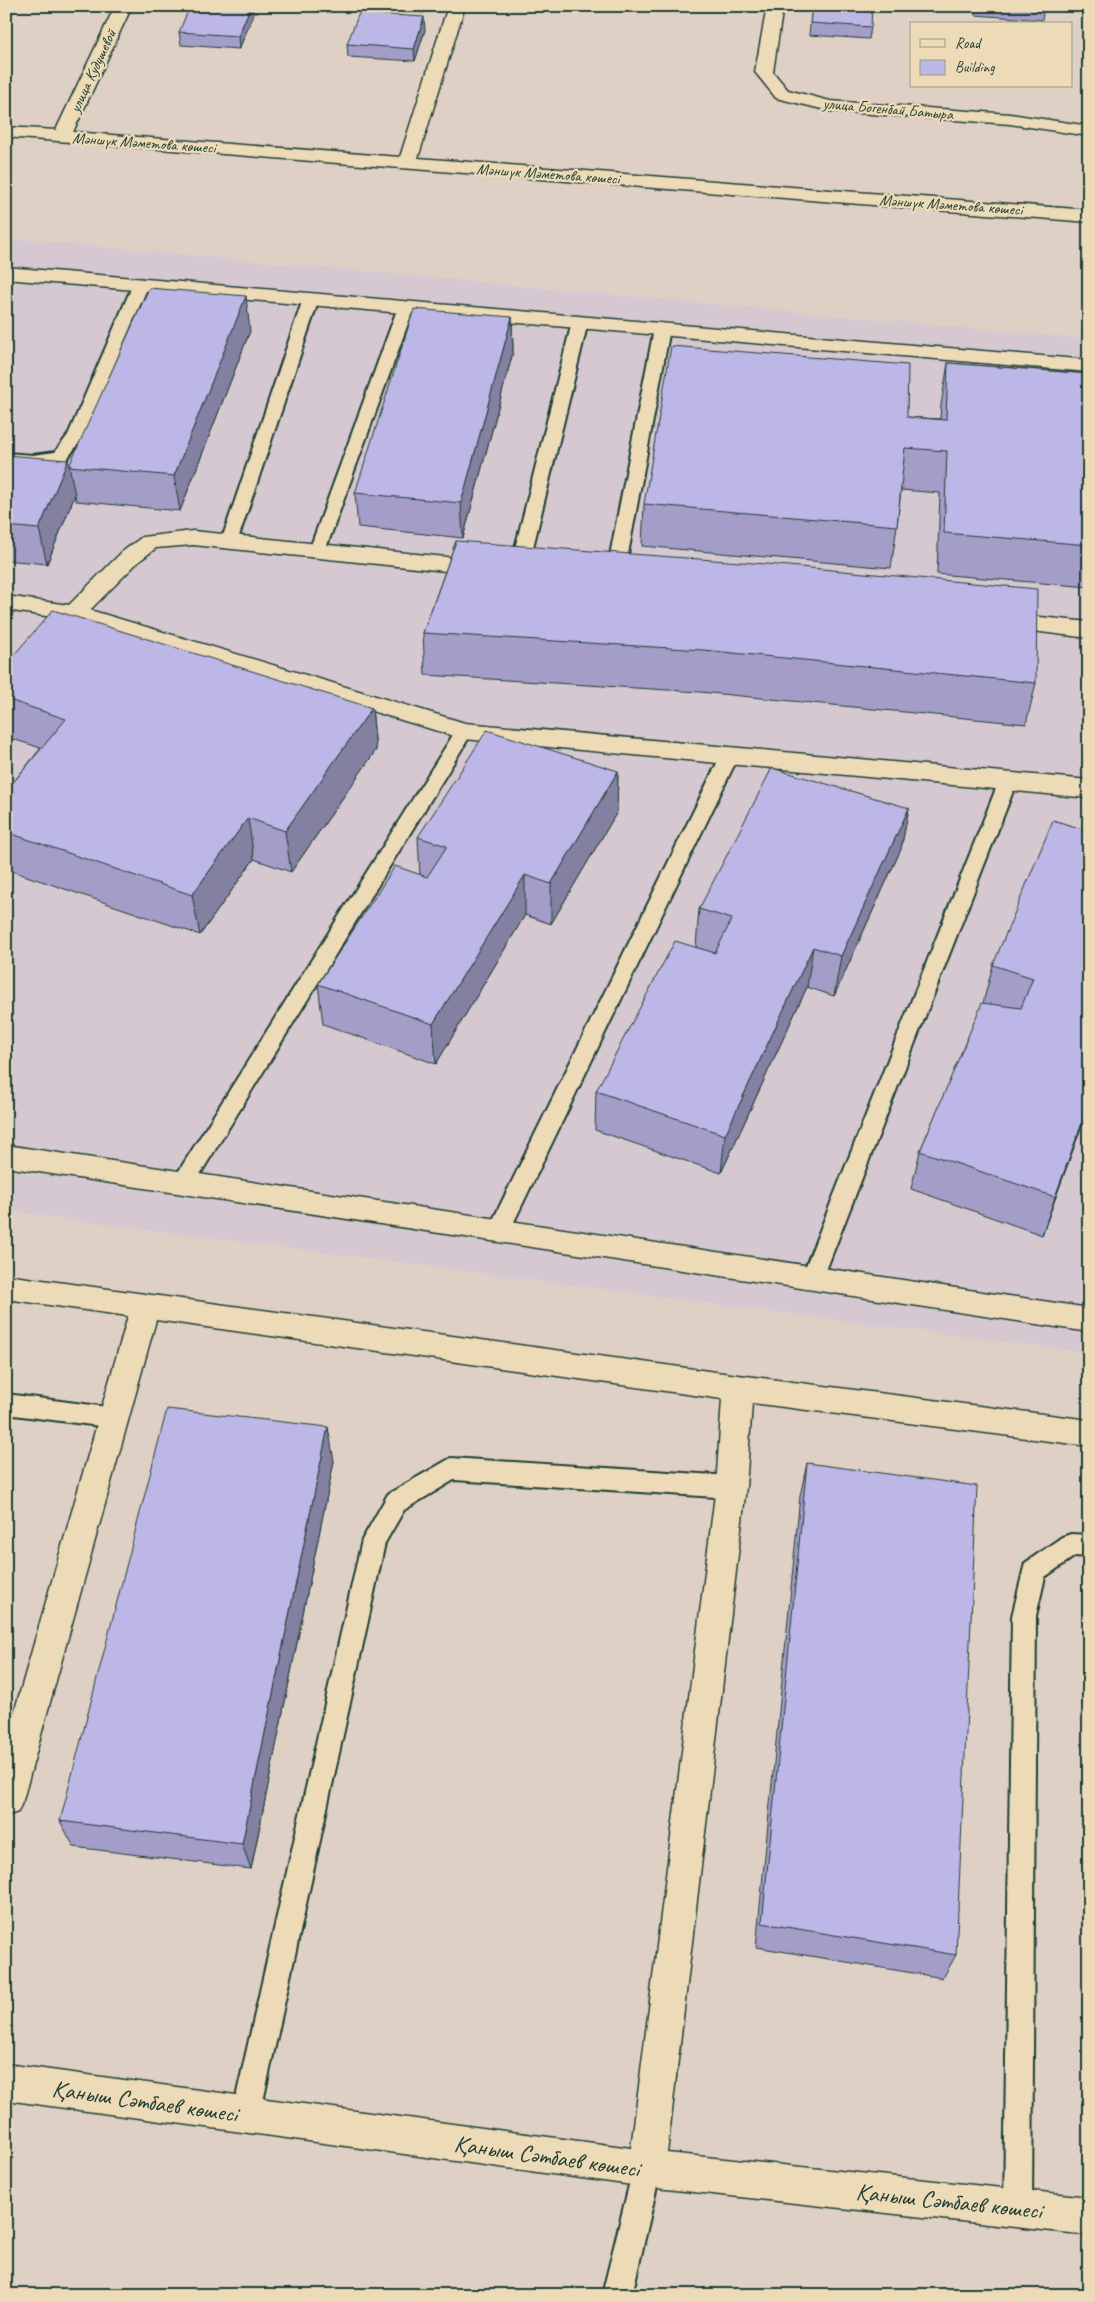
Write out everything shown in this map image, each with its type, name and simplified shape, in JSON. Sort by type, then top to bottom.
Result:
[{"type":"street","name":"улица Кудушевой","points":[[62,136],[124,6]]},
{"type":"street","points":[[407,163],[457,6]]},
{"type":"street","name":"улица Богенбай Батыра","points":[[774,6],[764,72],[782,94],[830,106],[1010,119],[1089,131]]},
{"type":"street","name":"Мәншүк Мәметова көшесі","points":[[6,132],[1089,216]]},
{"type":"street","points":[[6,273],[1089,366]]},
{"type":"street","points":[[74,613],[130,557],[150,542],[192,538],[528,573]]},
{"type":"street","points":[[6,603],[74,613],[464,731],[1089,789]]},
{"type":"street","points":[[980,618],[1089,630]]},
{"type":"street","points":[[6,1156],[1089,1320]]},
{"type":"street","points":[[6,1287],[738,1388],[1089,1433]]},
{"type":"street","points":[[6,1800],[146,1305]]},
{"type":"street","points":[[647,2170],[731,1487],[738,1388]]},
{"type":"street","name":"Қаныш Сәтбаев көшесі","points":[[6,2082],[647,2170],[1089,2216]]},
{"type":"lane","points":[[6,458],[33,460],[60,456],[76,436],[141,284]]},
{"type":"lane","points":[[229,542],[311,299]]},
{"type":"lane","points":[[317,551],[406,307]]},
{"type":"lane","points":[[528,573],[580,322]]},
{"type":"lane","points":[[615,581],[662,329]]},
{"type":"lane","points":[[183,1183],[464,731]]},
{"type":"lane","points":[[499,1230],[729,757]]},
{"type":"lane","points":[[812,1278],[1008,782]]},
{"type":"lane","points":[[6,1404],[115,1418]]},
{"type":"lane","points":[[246,2114],[374,1540],[396,1502],[451,1469],[731,1487]]},
{"type":"lane","points":[[1018,2208],[1024,1616],[1034,1571],[1070,1545],[1089,1546]]},
{"type":"lane","points":[[617,2295],[647,2170]]},
{"type":"shaded area","points":[[6,238],[1089,339],[1089,1353],[6,1211]]},
{"type":"building","points":[[190,6],[251,6],[238,36],[179,32]]},
{"type":"building","points":[[812,6],[872,6],[871,27],[810,23]]},
{"type":"building","points":[[359,13],[424,17],[414,49],[347,44]]},
{"type":"building","points":[[149,288],[246,296],[174,476],[69,466]]},
{"type":"building","points":[[414,309],[512,317],[461,503],[355,493]]},
{"type":"building","points":[[671,346],[908,365],[907,417],[946,420],[948,363],[1089,374],[1089,545],[944,533],[947,451],[905,448],[897,526],[644,504]]},
{"type":"building","points":[[6,455],[68,460],[39,529],[6,526]]},
{"type":"building","points":[[456,541],[767,564],[1037,589],[1036,683],[703,650],[423,633]]},
{"type":"building","points":[[53,610],[372,708],[285,831],[248,818],[192,895],[6,832],[6,791],[66,719],[6,699],[6,664]]},
{"type":"building","points":[[487,730],[618,771],[551,884],[525,875],[433,1024],[318,984],[395,866],[427,877],[447,846],[418,837]]},
{"type":"building","points":[[772,768],[909,808],[841,956],[813,947],[725,1135],[596,1091],[675,941],[715,953],[732,919],[699,909]]},
{"type":"building","points":[[1053,820],[1089,831],[1089,1103],[1055,1197],[920,1151],[982,1003],[1021,1008],[1033,978],[993,965]]},
{"type":"building","points":[[167,1409],[328,1427],[242,1844],[60,1821]]},
{"type":"building","points":[[807,1463],[977,1486],[956,1955],[762,1923]]}]
